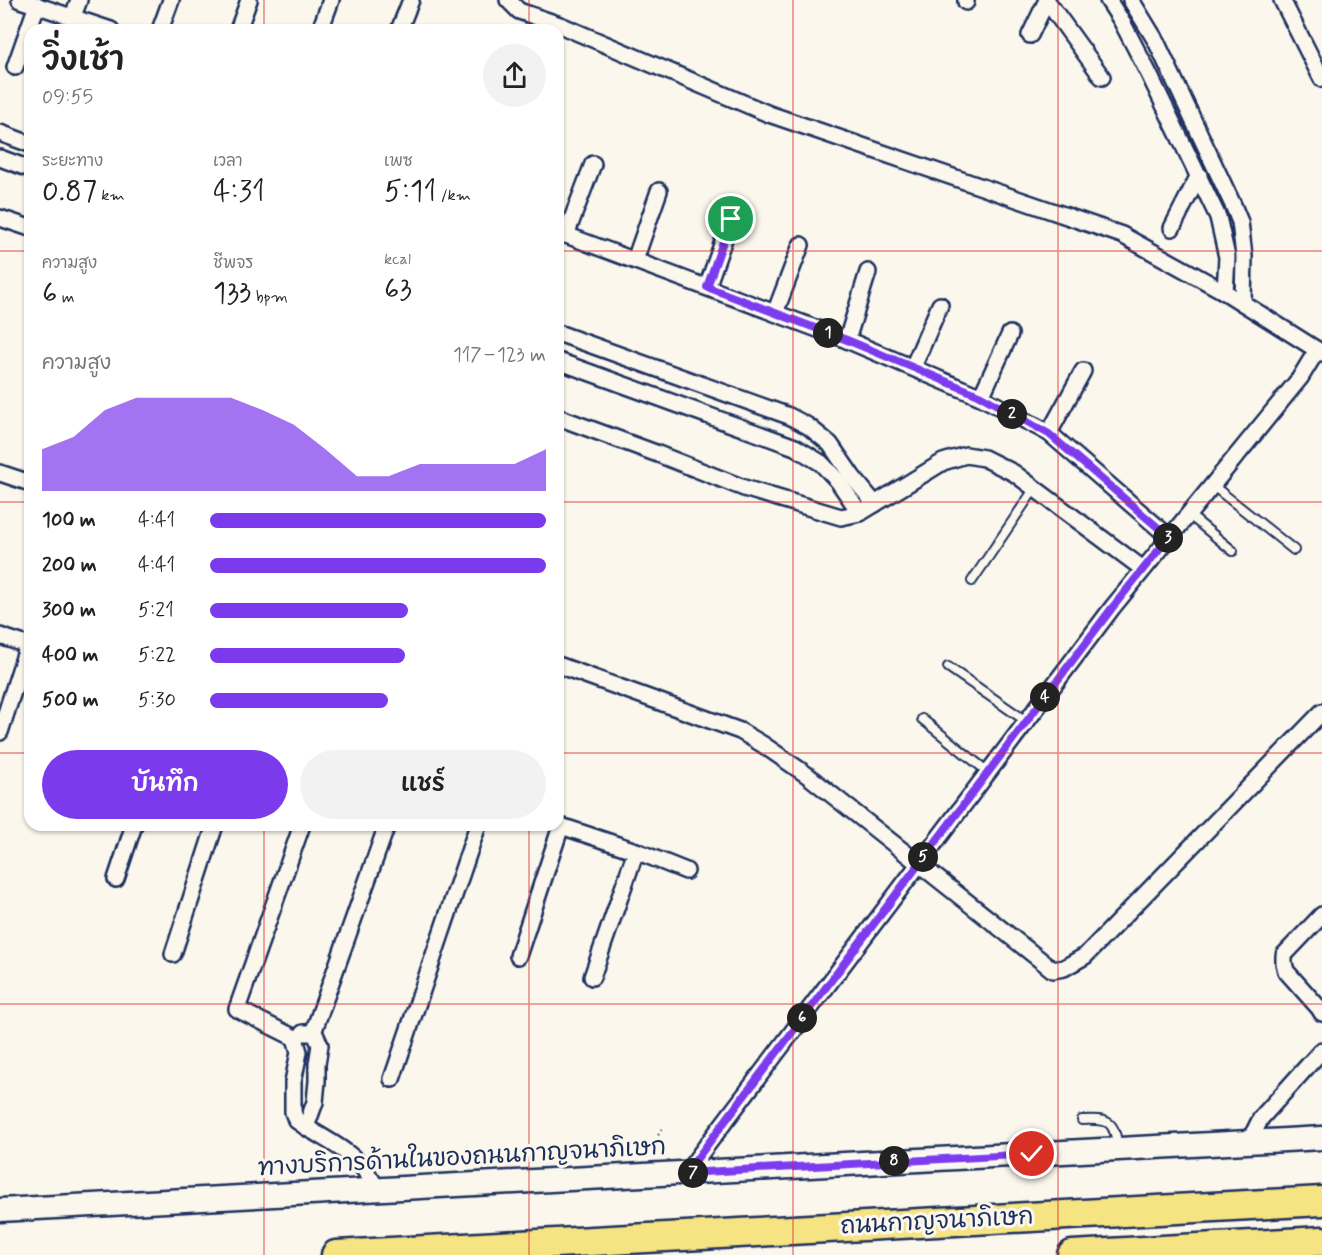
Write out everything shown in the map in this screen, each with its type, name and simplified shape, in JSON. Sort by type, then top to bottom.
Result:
[{"type":"highway","name":"ถนนกาญจนาภิเษก","points":[[336,1255],[1322,1201]]},
{"type":"highway","points":[[1072,1255],[1322,1241]]},
{"type":"main road","name":"ทางบริการด้านในของถนนกาญจนาภิเษก","points":[[0,1210],[1322,1138]]},
{"type":"street","points":[[20,0],[94,24]]},
{"type":"street","points":[[73,16],[79,0]]},
{"type":"street","points":[[162,24],[171,0]]},
{"type":"street","points":[[240,24],[249,0]]},
{"type":"street","points":[[322,24],[331,0]]},
{"type":"street","points":[[401,24],[411,0]]},
{"type":"street","points":[[508,0],[519,11],[557,24]]},
{"type":"street","points":[[1108,0],[1125,29],[1218,217],[1227,256],[1225,292]]},
{"type":"street","points":[[1131,0],[1156,41],[1240,222],[1244,256],[1243,303]]},
{"type":"street","points":[[1282,0],[1322,79]]},
{"type":"street","points":[[1030,35],[1047,1],[1102,77]]},
{"type":"street","points":[[30,24],[37,5]]},
{"type":"street","points":[[564,27],[769,114],[1122,235],[1225,292],[1320,351],[1143,568],[686,1173]]},
{"type":"street","points":[[15,67],[24,42]]},
{"type":"street","points":[[0,133],[24,142]]},
{"type":"street","points":[[0,158],[24,167]]},
{"type":"street","points":[[564,228],[592,164]]},
{"type":"street","points":[[1172,228],[1199,175]]},
{"type":"street","points":[[635,260],[659,191]]},
{"type":"street","points":[[0,218],[24,226]]},
{"type":"street","points":[[707,287],[731,219]]},
{"type":"street","points":[[564,234],[847,340],[981,396],[1049,434],[1169,537]]},
{"type":"street","points":[[776,313],[801,245]]},
{"type":"street","points":[[847,340],[868,272]]},
{"type":"street","points":[[913,367],[940,305]]},
{"type":"street","points":[[981,396],[1010,334]]},
{"type":"street","points":[[564,335],[789,416],[808,426],[830,444],[852,477],[875,504]]},
{"type":"street","points":[[564,363],[795,447],[821,463],[838,481],[860,513]]},
{"type":"street","points":[[1049,434],[1083,371]]},
{"type":"street","points":[[564,419],[744,488],[841,517],[860,513],[943,462],[966,454],[984,458],[1014,473],[1143,568]]},
{"type":"street","points":[[0,473],[24,481]]},
{"type":"street","points":[[0,636],[24,644]]},
{"type":"street","points":[[0,732],[24,661]]},
{"type":"street","points":[[564,667],[740,731],[762,744],[807,775],[1053,970],[1064,968],[1085,956],[1322,712]]},
{"type":"street","points":[[564,826],[686,871]]},
{"type":"street","points":[[116,879],[132,831]]},
{"type":"street","points":[[173,954],[213,831]]},
{"type":"street","points":[[296,1038],[237,1009],[300,831]]},
{"type":"street","points":[[313,1033],[385,831]]},
{"type":"street","points":[[392,1079],[476,831]]},
{"type":"street","points":[[518,956],[558,831]]},
{"type":"street","points":[[592,976],[636,851]]},
{"type":"street","points":[[1322,915],[1284,955],[1284,963],[1286,971],[1322,1013]]},
{"type":"street","points":[[296,1038],[303,1033],[313,1033],[319,1040],[315,1102],[306,1127]]},
{"type":"street","points":[[296,1038],[298,1052],[293,1082],[293,1112],[296,1120],[352,1155],[371,1177],[376,1190]]},
{"type":"street","points":[[1249,1142],[1261,1118],[1322,1050]]},
{"type":"lane","points":[[1212,485],[1294,550]]},
{"type":"lane","points":[[972,581],[1035,488]]},
{"type":"lane","points":[[1188,514],[1233,551]]},
{"type":"lane","points":[[948,667],[1026,722]]},
{"type":"lane","points":[[922,719],[988,772]]},
{"type":"lane","points":[[1082,1120],[1106,1121],[1116,1131],[1118,1149]]},
{"type":"path","points":[[635,1176],[663,1127]]},
{"type":"route","points":[[731,219],[707,287],[847,340],[981,396],[1049,434],[1169,537],[1112,608],[686,1173],[1032,1154]]}]
